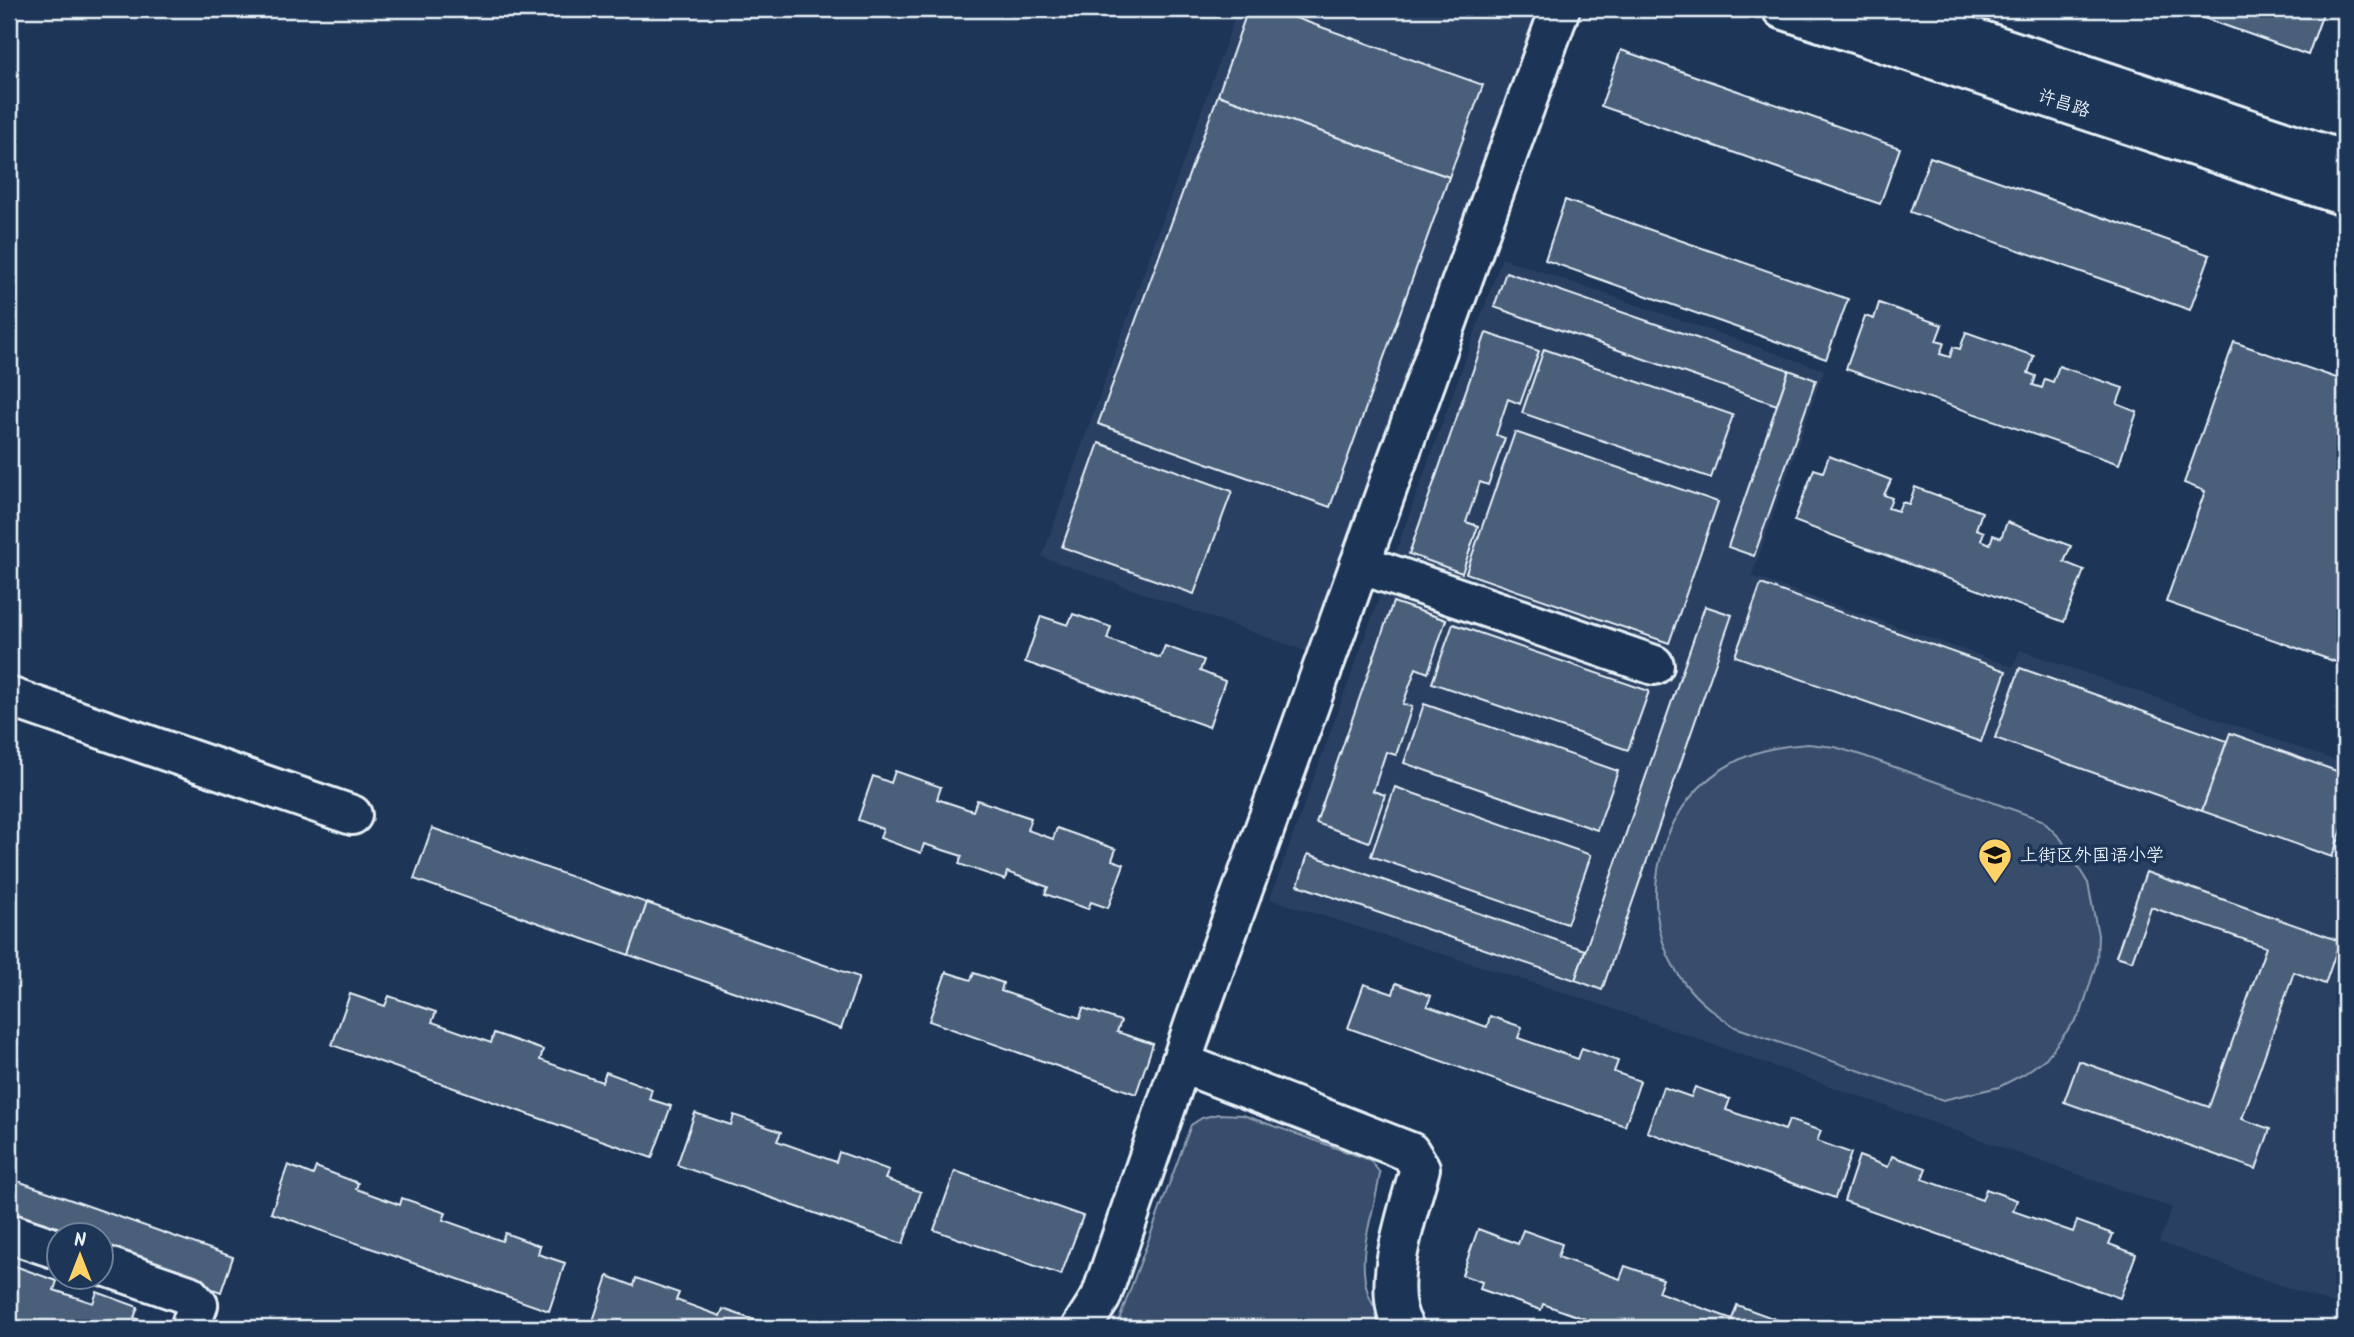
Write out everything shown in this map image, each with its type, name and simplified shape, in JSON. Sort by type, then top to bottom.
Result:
[{"type":"street","points":[[1081,1328],[1101,1297],[1195,1022],[1560,9]]},
{"type":"street","name":"许昌路","points":[[1782,9],[2345,196]]},
{"type":"street","name":"许昌路","points":[[1886,9],[2345,161]]},
{"type":"street","points":[[1360,564],[1654,665]]},
{"type":"street","points":[[9,696],[352,815]]},
{"type":"street","points":[[1181,1063],[1410,1152],[1420,1168],[1395,1272],[1394,1290],[1404,1328]]},
{"type":"street","points":[[9,1233],[46,1245]]},
{"type":"street","points":[[116,1270],[189,1295],[198,1305],[190,1328]]},
{"type":"shaded area","points":[[1238,9],[1518,9],[1539,16],[1311,653],[1042,557]]},
{"type":"shaded area","points":[[1502,258],[1824,370],[1752,576],[2013,667],[2020,650],[2345,764],[2345,1308],[2159,1242],[2172,1208],[1602,1005],[1270,899]]},
{"type":"shaded area","points":[[1808,744],[1835,747],[1864,756],[2042,820],[2061,839],[2088,883],[2098,935],[2097,961],[2081,1013],[2046,1058],[2024,1074],[1999,1087],[1943,1100],[1735,1027],[1711,1010],[1690,990],[1672,963],[1660,932],[1656,900],[1658,868],[1667,836],[1683,808],[1704,783],[1740,759],[1768,750]]},
{"type":"shaded area","points":[[1218,1114],[1243,1115],[1370,1160],[1380,1173],[1367,1233],[1365,1277],[1370,1297],[1386,1328],[1116,1328],[1191,1125],[1202,1118]]},
{"type":"building","points":[[1248,9],[1271,9],[1483,85],[1449,177],[1218,95]]},
{"type":"building","points":[[2179,9],[2345,9],[2345,18],[2324,10],[2308,55]]},
{"type":"building","points":[[2179,9],[2345,9],[2345,18],[2324,10],[2308,55]]},
{"type":"building","points":[[1621,50],[1900,148],[1880,204],[1601,106]]},
{"type":"building","points":[[1218,95],[1449,177],[1330,507],[1098,424]]},
{"type":"building","points":[[1930,157],[2210,255],[2190,310],[1910,212]]},
{"type":"building","points":[[1565,200],[1848,299],[1826,359],[1545,260]]},
{"type":"building","points":[[1506,272],[1789,370],[1777,405],[1494,307]]},
{"type":"building","points":[[1879,303],[1942,325],[1936,341],[1944,343],[1940,354],[1950,357],[1953,347],[1960,349],[1966,332],[2034,356],[2028,373],[2036,376],[2033,385],[2042,388],[2045,379],[2053,382],[2059,366],[2123,388],[2117,404],[2137,412],[2119,464],[1846,369],[1865,316],[1874,319]]},
{"type":"building","points":[[1486,333],[1539,351],[1520,404],[1508,399],[1496,435],[1505,438],[1488,485],[1480,482],[1466,522],[1478,526],[1462,573],[1409,554]]},
{"type":"building","points":[[2234,342],[2345,381],[2345,665],[2166,602],[2205,491],[2184,483]]},
{"type":"building","points":[[1544,349],[1733,415],[1711,478],[1522,413]]},
{"type":"building","points":[[1789,370],[1816,380],[1754,556],[1728,547]]},
{"type":"building","points":[[1515,432],[1718,502],[1669,643],[1466,573]]},
{"type":"building","points":[[1099,443],[1232,491],[1194,594],[1062,547]]},
{"type":"building","points":[[1829,456],[1891,480],[1884,495],[1892,498],[1888,508],[1898,511],[1902,502],[1909,504],[1915,487],[1982,512],[1976,529],[1984,532],[1981,540],[1990,544],[1993,535],[2001,538],[2007,522],[2071,546],[2064,562],[2084,570],[2064,622],[1794,521],[1814,469],[1823,472]]},
{"type":"building","points":[[1761,584],[2006,671],[1981,742],[1735,656]]},
{"type":"building","points":[[1393,602],[1446,620],[1428,673],[1416,668],[1403,704],[1412,707],[1396,755],[1386,752],[1373,791],[1385,795],[1369,842],[1316,823]]},
{"type":"building","points":[[1705,606],[1732,615],[1602,990],[1575,980]]},
{"type":"building","points":[[1073,614],[1111,627],[1107,639],[1160,658],[1165,646],[1204,660],[1200,671],[1225,681],[1209,727],[1025,662],[1041,616],[1068,625]]},
{"type":"building","points":[[1453,624],[1649,691],[1628,750],[1432,683]]},
{"type":"building","points":[[2020,668],[2227,741],[2202,811],[1995,738]]},
{"type":"building","points":[[1424,704],[1618,771],[1597,830],[1404,763]]},
{"type":"building","points":[[2230,733],[2345,774],[2345,821],[2332,857],[2202,811]]},
{"type":"building","points":[[895,771],[941,787],[937,799],[973,811],[977,800],[1031,818],[1027,830],[1053,839],[1057,828],[1116,849],[1112,860],[1124,864],[1108,908],[1091,902],[1088,909],[1045,894],[1048,887],[1007,872],[1005,880],[959,864],[962,856],[924,844],[921,853],[880,838],[883,829],[858,820],[873,776],[891,783]]},
{"type":"building","points":[[1395,787],[1591,855],[1567,924],[1371,856]]},
{"type":"building","points":[[432,828],[647,903],[629,955],[414,879]]},
{"type":"building","points":[[1308,854],[1585,950],[1575,980],[1298,885]]},
{"type":"building","points":[[2146,872],[2340,941],[2325,984],[2294,972],[2242,1119],[2270,1129],[2256,1169],[2064,1102],[2079,1061],[2209,1107],[2266,947],[2151,907],[2132,961],[2116,956]]},
{"type":"building","points":[[647,903],[859,977],[841,1029],[629,955]]},
{"type":"building","points":[[946,972],[971,980],[974,973],[1003,983],[1001,991],[1080,1018],[1083,1008],[1121,1021],[1117,1032],[1153,1044],[1136,1094],[929,1021]]},
{"type":"building","points":[[1396,983],[1431,996],[1427,1006],[1487,1027],[1490,1016],[1522,1027],[1518,1038],[1578,1059],[1582,1048],[1618,1061],[1614,1072],[1640,1081],[1625,1126],[1348,1028],[1364,984],[1393,994]]},
{"type":"building","points":[[350,994],[385,1006],[389,996],[436,1012],[432,1022],[491,1043],[494,1033],[543,1050],[540,1060],[602,1082],[606,1072],[652,1089],[649,1099],[671,1106],[652,1158],[332,1045]]},
{"type":"building","points":[[1663,1087],[1691,1097],[1695,1087],[1730,1099],[1726,1110],[1785,1130],[1789,1120],[1821,1131],[1817,1141],[1851,1153],[1835,1198],[1647,1132]]},
{"type":"building","points":[[695,1113],[731,1125],[734,1115],[781,1132],[777,1141],[836,1162],[839,1152],[889,1170],[885,1179],[921,1192],[903,1244],[677,1165]]},
{"type":"building","points":[[1859,1156],[1888,1167],[1892,1156],[1926,1168],[1922,1179],[1982,1200],[1986,1189],[2017,1200],[2013,1211],[2073,1232],[2077,1221],[2113,1234],[2109,1244],[2136,1254],[2120,1298],[1844,1201]]},
{"type":"building","points":[[288,1165],[313,1175],[316,1167],[358,1183],[356,1189],[400,1205],[402,1198],[446,1213],[443,1220],[502,1241],[505,1233],[540,1246],[538,1254],[565,1263],[549,1311],[271,1213]]},
{"type":"building","points":[[955,1171],[1083,1216],[1061,1275],[934,1230]]},
{"type":"building","points":[[9,1178],[233,1257],[221,1292],[116,1255],[116,1222],[46,1222],[46,1231],[9,1217]]},
{"type":"building","points":[[1478,1229],[1518,1244],[1523,1230],[1562,1244],[1558,1257],[1620,1279],[1625,1266],[1663,1279],[1658,1292],[1732,1319],[1737,1305],[1781,1321],[1779,1328],[1595,1328],[1597,1323],[1543,1304],[1541,1310],[1480,1289],[1482,1282],[1462,1275]]},
{"type":"building","points":[[12,1265],[46,1277],[46,1292],[60,1292],[93,1303],[97,1292],[138,1307],[134,1318],[163,1328],[9,1328],[9,1274]]},
{"type":"building","points":[[608,1276],[634,1286],[636,1278],[679,1293],[676,1300],[720,1316],[723,1309],[766,1324],[765,1328],[603,1328],[592,1324]]},
{"type":"place","name":"上街区外国语小学","points":[[1995,885]]}]
